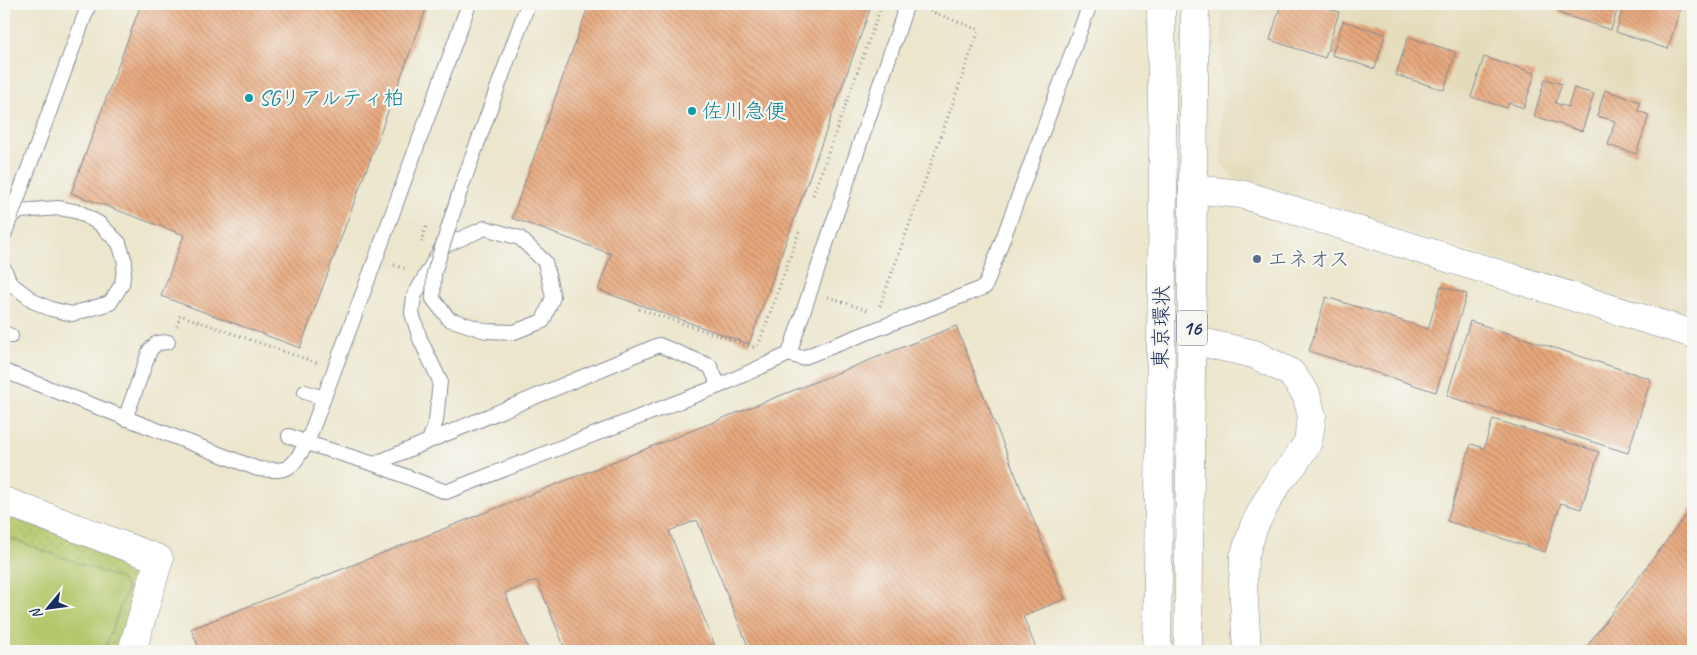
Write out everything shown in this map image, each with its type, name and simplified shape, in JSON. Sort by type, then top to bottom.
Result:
[{"type":"main road","name":"東京環状","points":[[1157,651],[1163,190],[1162,4]]},
{"type":"main road","name":"東京環状","points":[[1188,651],[1195,4]]},
{"type":"main road","points":[[1193,188],[1241,194],[1693,334]]},
{"type":"main road","points":[[1192,340],[1254,354],[1292,373],[1306,394],[1312,416],[1308,442],[1293,465],[1279,480],[1267,501],[1254,526],[1244,557],[1242,583],[1247,651]]},
{"type":"main road","points":[[4,500],[159,559],[132,651]]},
{"type":"main road","points":[[1188,560],[1200,651]]},
{"type":"lane","points":[[4,235],[89,4]]},
{"type":"lane","points":[[4,371],[258,469],[279,471],[293,465],[307,443],[469,4]]},
{"type":"lane","points":[[429,441],[436,420],[440,380],[420,339],[412,313],[414,296],[442,247],[485,228],[520,238],[545,262],[553,296],[543,321],[514,332],[486,331],[448,319],[433,299],[434,273],[460,191],[528,4]]},
{"type":"lane","points":[[789,354],[907,4]]},
{"type":"lane","points":[[290,436],[374,464],[446,492],[719,386],[789,354],[802,358],[985,287],[1090,4]]},
{"type":"lane","points":[[4,221],[20,211],[58,208],[78,212],[100,224],[119,243],[125,262],[122,284],[110,302],[72,314],[51,309],[36,302],[10,283],[4,268]]},
{"type":"lane","points":[[125,419],[150,350],[157,343],[168,342]]},
{"type":"lane","points":[[374,464],[659,345],[710,366],[719,386]]},
{"type":"lane","points":[[305,392],[323,398]]},
{"type":"path","points":[[813,195],[882,4]]},
{"type":"path","points":[[826,296],[877,314],[979,30],[930,11]]},
{"type":"path","points":[[639,309],[754,347],[759,344],[799,232]]},
{"type":"path","points":[[180,315],[317,363]]},
{"type":"shaded area","points":[[1222,4],[1693,4],[1692,306],[1678,315],[1235,179],[1221,164]]},
{"type":"green space","points":[[4,514],[136,563],[142,576],[119,651],[4,651]]},
{"type":"green space","points":[[4,536],[121,579],[127,589],[104,651],[4,651]]},
{"type":"building","name":"SGリアルティ柏","points":[[141,4],[428,4],[300,348],[161,296],[184,235],[71,193]]},
{"type":"building","name":"佐川急便","points":[[589,4],[872,4],[749,344],[598,290],[611,254],[512,218]]},
{"type":"building","points":[[1281,4],[1313,4],[1339,12],[1325,58],[1270,40]]},
{"type":"building","points":[[1561,4],[1619,4],[1611,30],[1558,13]]},
{"type":"building","points":[[1624,4],[1681,5],[1668,49],[1616,32]]},
{"type":"building","points":[[1343,21],[1385,34],[1375,69],[1332,55]]},
{"type":"building","points":[[1408,37],[1456,52],[1444,90],[1396,75]]},
{"type":"building","points":[[1484,57],[1535,73],[1524,108],[1509,103],[1507,108],[1471,97]]},
{"type":"building","points":[[1545,79],[1562,84],[1555,103],[1568,107],[1574,88],[1594,94],[1582,131],[1534,116]]},
{"type":"building","points":[[1605,90],[1640,102],[1638,111],[1649,115],[1636,154],[1608,145],[1615,121],[1597,116]]},
{"type":"building","points":[[1441,286],[1467,294],[1436,392],[1309,351],[1326,297],[1428,329]]},
{"type":"building","points":[[1470,321],[1651,379],[1628,453],[1447,396]]},
{"type":"building","points":[[956,326],[1065,599],[1023,616],[1037,651],[750,651],[697,520],[669,531],[717,651],[566,651],[537,580],[505,593],[529,651],[200,651],[191,629]]},
{"type":"building","points":[[1493,419],[1599,452],[1581,509],[1561,503],[1545,552],[1447,521],[1471,444],[1484,448]]},
{"type":"building","points":[[1693,506],[1693,651],[1583,651]]},
{"type":"place","name":"SGリアルティ柏","points":[[249,98]]},
{"type":"place","name":"佐川急便","points":[[692,111]]},
{"type":"place","name":"エネオス","points":[[1257,259]]}]
